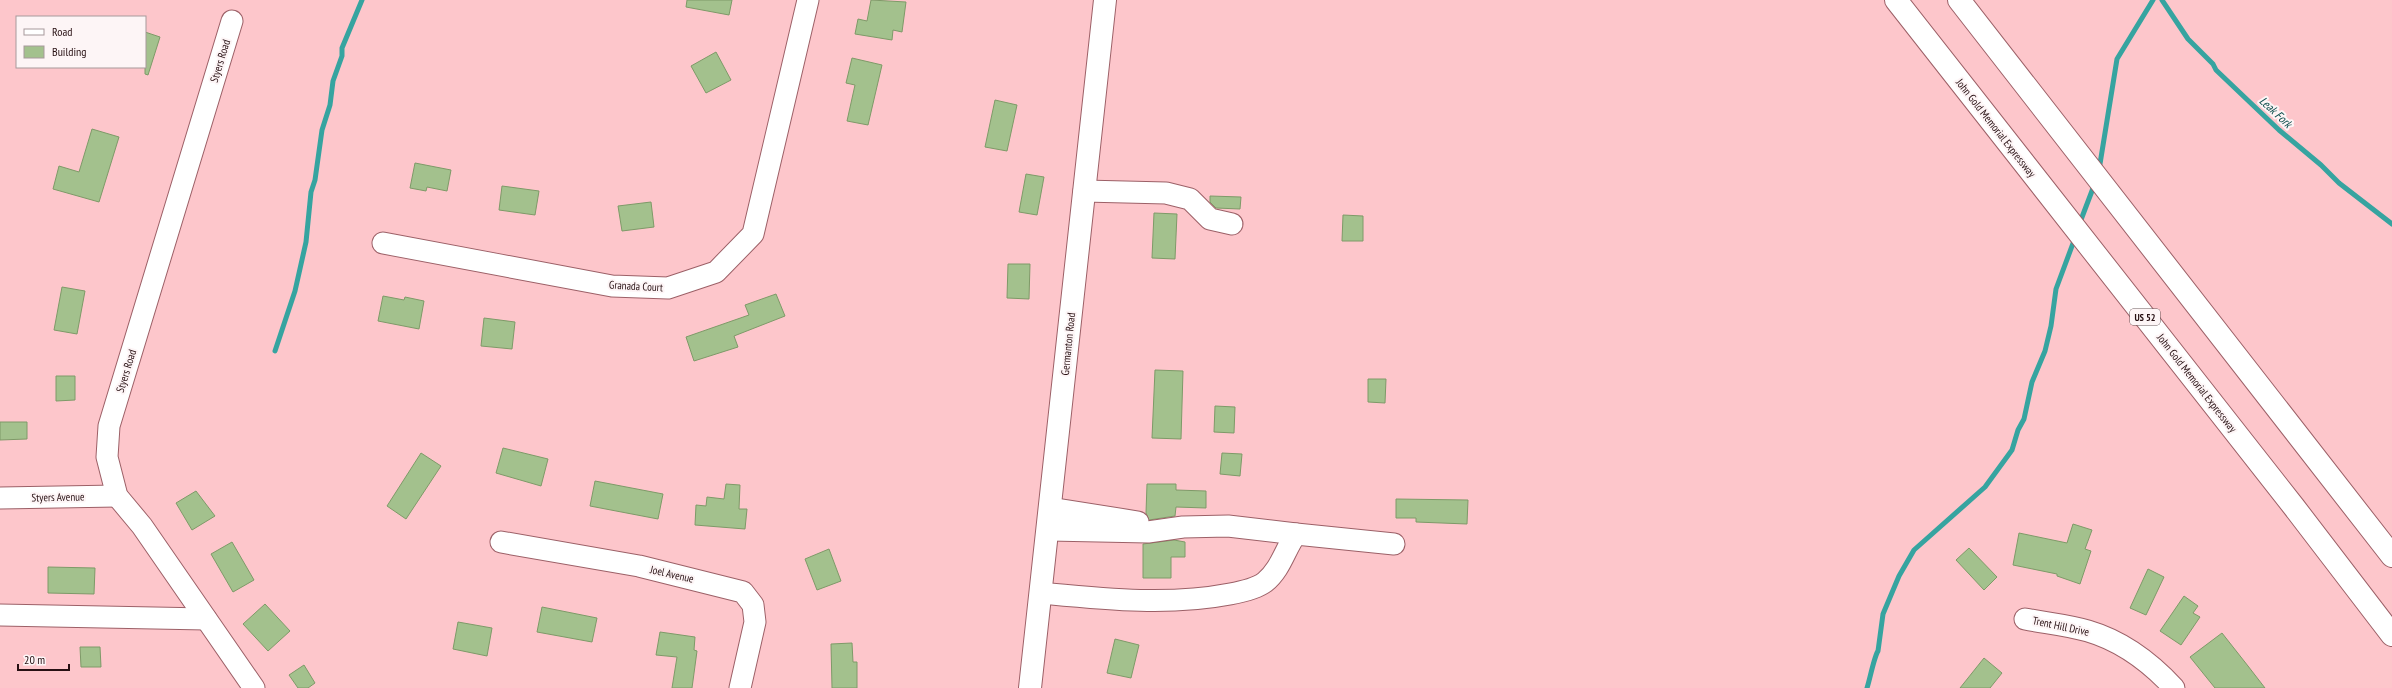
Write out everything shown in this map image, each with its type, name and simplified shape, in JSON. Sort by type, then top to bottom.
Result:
[{"type":"main road","name":"Germanton Road","points":[[1030,688],[1105,0]]},
{"type":"main road","name":"John Gold Memorial Expressway","points":[[1896,0],[2285,494],[2392,635]]},
{"type":"main road","points":[[1959,0],[2392,556]]},
{"type":"street","name":"Granada Court","points":[[383,243],[612,286],[668,288],[716,272],[753,234],[808,0]]},
{"type":"street","name":"Styers Road","points":[[232,21],[109,426],[107,456],[117,496],[142,526],[254,688]]},
{"type":"street","points":[[1084,190],[1166,193],[1190,199],[1210,219],[1232,224]]},
{"type":"street","name":"Styers Avenue","points":[[0,498],[117,496]]},
{"type":"street","points":[[1050,508],[1183,527]]},
{"type":"street","points":[[1048,530],[1148,532],[1183,527],[1228,526],[1394,544]]},
{"type":"street","points":[[1041,593],[1121,599],[1182,601],[1242,591],[1264,582],[1274,572],[1296,534]]},
{"type":"street","name":"Joel Avenue","points":[[501,542],[639,566],[742,592],[753,605],[755,622],[740,688]]},
{"type":"street","points":[[0,615],[206,619]]},
{"type":"street","name":"Trent Hill Drive","points":[[2026,619],[2089,631],[2119,644],[2156,668],[2174,688]]},
{"type":"building","points":[[687,0],[732,0],[729,15],[686,7]]},
{"type":"building","points":[[871,0],[906,2],[902,32],[893,30],[892,40],[855,34],[858,19],[867,21]]},
{"type":"building","points":[[146,32],[160,37],[148,75],[145,74]]},
{"type":"building","points":[[716,52],[731,80],[706,93],[691,66]]},
{"type":"building","points":[[852,58],[882,65],[868,125],[847,121],[855,85],[846,83]]},
{"type":"building","points":[[995,100],[1017,105],[1007,151],[985,147]]},
{"type":"building","points":[[92,129],[119,137],[99,202],[53,189],[59,166],[79,172]]},
{"type":"building","points":[[415,163],[451,170],[447,191],[427,187],[426,191],[410,188]]},
{"type":"building","points":[[1026,174],[1044,177],[1037,215],[1019,212]]},
{"type":"building","points":[[502,186],[539,191],[535,215],[499,210]]},
{"type":"building","points":[[1210,196],[1241,197],[1240,209],[1216,208],[1210,202]]},
{"type":"building","points":[[651,202],[654,227],[622,231],[618,206]]},
{"type":"building","points":[[1154,213],[1177,214],[1175,259],[1152,258]]},
{"type":"building","points":[[1343,215],[1363,216],[1363,241],[1342,241]]},
{"type":"building","points":[[1008,264],[1030,264],[1029,299],[1007,298]]},
{"type":"building","points":[[62,287],[85,291],[77,334],[54,330]]},
{"type":"building","points":[[776,294],[785,316],[734,336],[738,347],[694,361],[686,337],[749,315],[745,305]]},
{"type":"building","points":[[383,296],[404,300],[405,297],[424,301],[419,329],[378,321]]},
{"type":"building","points":[[484,318],[515,322],[512,349],[481,346]]},
{"type":"building","points":[[1155,370],[1183,371],[1181,439],[1152,438]]},
{"type":"building","points":[[56,376],[75,376],[75,400],[56,401]]},
{"type":"building","points":[[1368,379],[1386,379],[1385,403],[1368,402]]},
{"type":"building","points":[[1215,406],[1235,407],[1234,433],[1214,432]]},
{"type":"building","points":[[0,422],[27,422],[27,439],[0,440]]},
{"type":"building","points":[[503,448],[548,459],[541,486],[496,473]]},
{"type":"building","points":[[421,453],[441,466],[406,519],[387,506]]},
{"type":"building","points":[[1222,453],[1242,454],[1240,476],[1220,474]]},
{"type":"building","points":[[595,481],[663,494],[658,519],[590,506]]},
{"type":"building","points":[[726,484],[740,485],[739,509],[747,509],[745,529],[695,525],[696,505],[706,506],[707,497],[724,499]]},
{"type":"building","points":[[1147,484],[1176,484],[1176,490],[1206,491],[1206,508],[1176,507],[1175,516],[1149,520],[1146,513]]},
{"type":"building","points":[[196,491],[215,516],[192,530],[176,503]]},
{"type":"building","points":[[1396,499],[1468,500],[1467,524],[1416,522],[1416,518],[1396,518]]},
{"type":"building","points":[[2073,524],[2092,530],[2085,549],[2091,551],[2080,584],[2057,576],[2057,574],[2013,565],[2019,533],[2067,543]]},
{"type":"building","points":[[1174,540],[1185,542],[1185,557],[1171,557],[1171,578],[1143,578],[1143,544]]},
{"type":"building","points":[[232,542],[254,580],[233,592],[211,554]]},
{"type":"building","points":[[1969,548],[1997,577],[1984,590],[1956,560]]},
{"type":"building","points":[[829,549],[841,581],[817,590],[805,559]]},
{"type":"building","points":[[48,567],[95,568],[94,594],[48,593]]},
{"type":"building","points":[[2148,569],[2164,577],[2146,615],[2130,608]]},
{"type":"building","points":[[2184,596],[2198,606],[2193,613],[2200,617],[2181,645],[2160,631]]},
{"type":"building","points":[[265,604],[290,631],[268,651],[243,624]]},
{"type":"building","points":[[542,607],[597,618],[592,642],[537,632]]},
{"type":"building","points":[[458,622],[492,628],[487,656],[453,649]]},
{"type":"building","points":[[660,632],[695,637],[694,650],[697,651],[692,688],[672,688],[677,657],[656,655]]},
{"type":"building","points":[[2222,633],[2265,688],[2215,688],[2190,657]]},
{"type":"building","points":[[1115,639],[1139,645],[1131,678],[1107,673]]},
{"type":"building","points":[[852,643],[853,662],[857,662],[857,688],[832,688],[831,644]]},
{"type":"building","points":[[80,647],[100,647],[101,667],[81,667]]},
{"type":"building","points":[[1984,658],[2002,673],[1990,688],[1960,688]]},
{"type":"building","points":[[304,665],[315,683],[308,688],[298,688],[289,675]]},
{"type":"waterway","points":[[275,351],[295,291],[306,242],[311,192],[315,180],[322,130],[330,105],[333,81],[342,56],[342,48],[362,0]]},
{"type":"waterway","points":[[2099,170],[2117,59],[2153,0]]},
{"type":"waterway","name":"Leak Fork","points":[[2162,0],[2188,39],[2213,64],[2216,70],[2279,130],[2321,165],[2339,183],[2392,224]]},
{"type":"waterway","points":[[2079,225],[2095,183]]},
{"type":"waterway","points":[[1867,688],[1878,651],[1883,614],[1899,576],[1914,550],[1985,487],[2012,450],[2018,430],[2024,419],[2032,382],[2045,351],[2051,326],[2056,289],[2075,238]]}]
